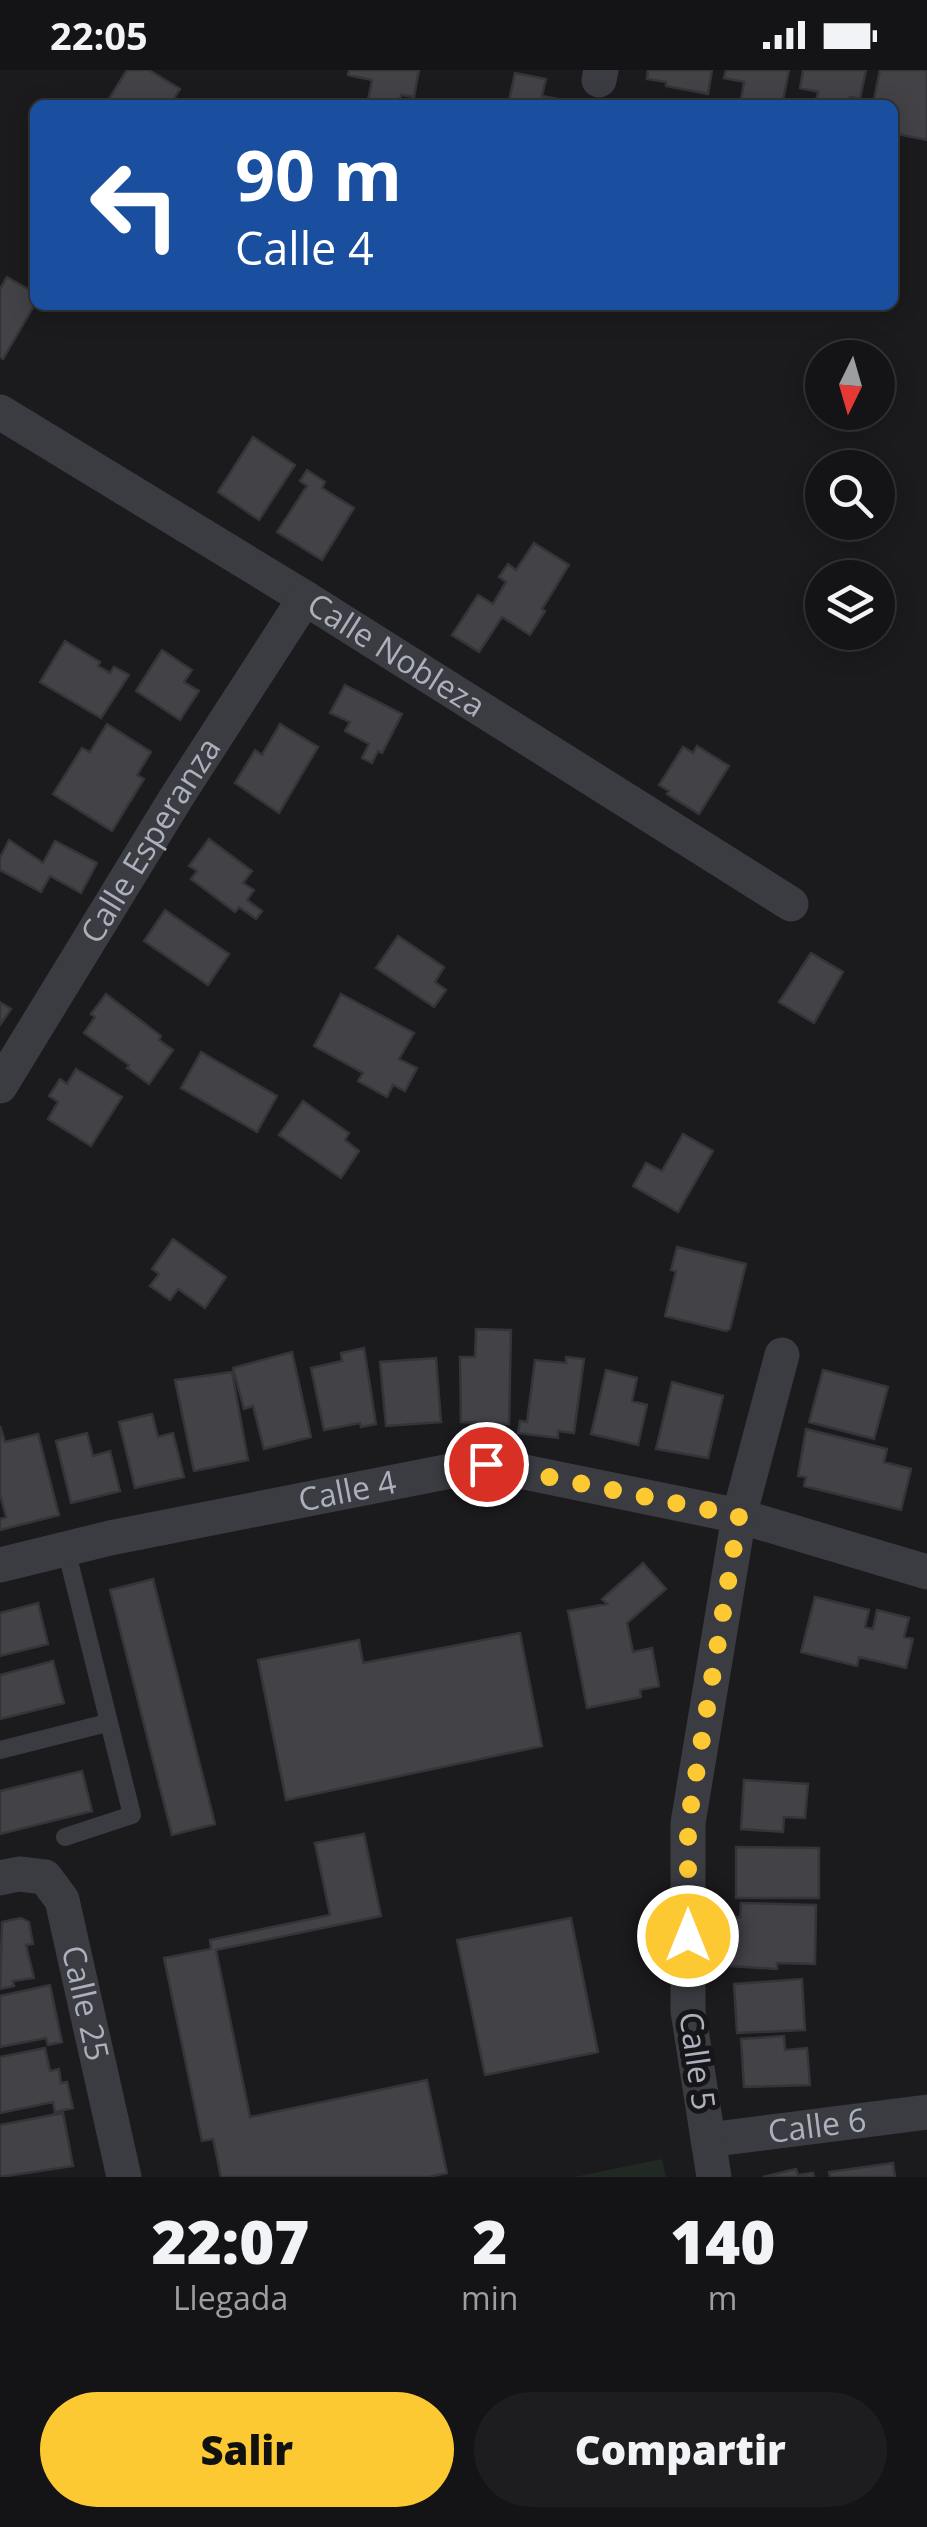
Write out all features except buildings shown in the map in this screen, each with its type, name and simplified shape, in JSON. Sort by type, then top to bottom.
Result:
[{"type":"street","name":"Calle Nobleza","points":[[0,412],[306,598],[790,904]]},
{"type":"street","name":"Calle Esperanza","points":[[0,1086],[176,798],[306,598]]},
{"type":"street","name":"Calle 5","points":[[714,2177],[688,2011],[688,1823],[739,1516],[782,1354]]},
{"type":"street","name":"Calle 4","points":[[0,1565],[486,1464],[739,1516],[927,1572]]},
{"type":"street","name":"Calle 25","points":[[0,1878],[19,1874],[46,1877],[62,1900],[124,2177]]},
{"type":"street","name":"Calle 6","points":[[708,2140],[927,2112]]},
{"type":"lane","points":[[65,1837],[132,1816],[66,1549]]},
{"type":"lane","points":[[0,1750],[107,1723]]},
{"type":"shaded area","points":[[662,2159],[666,2177],[574,2177]]},
{"type":"route","points":[[486,1464],[739,1516],[688,1823],[688,1936]]}]
